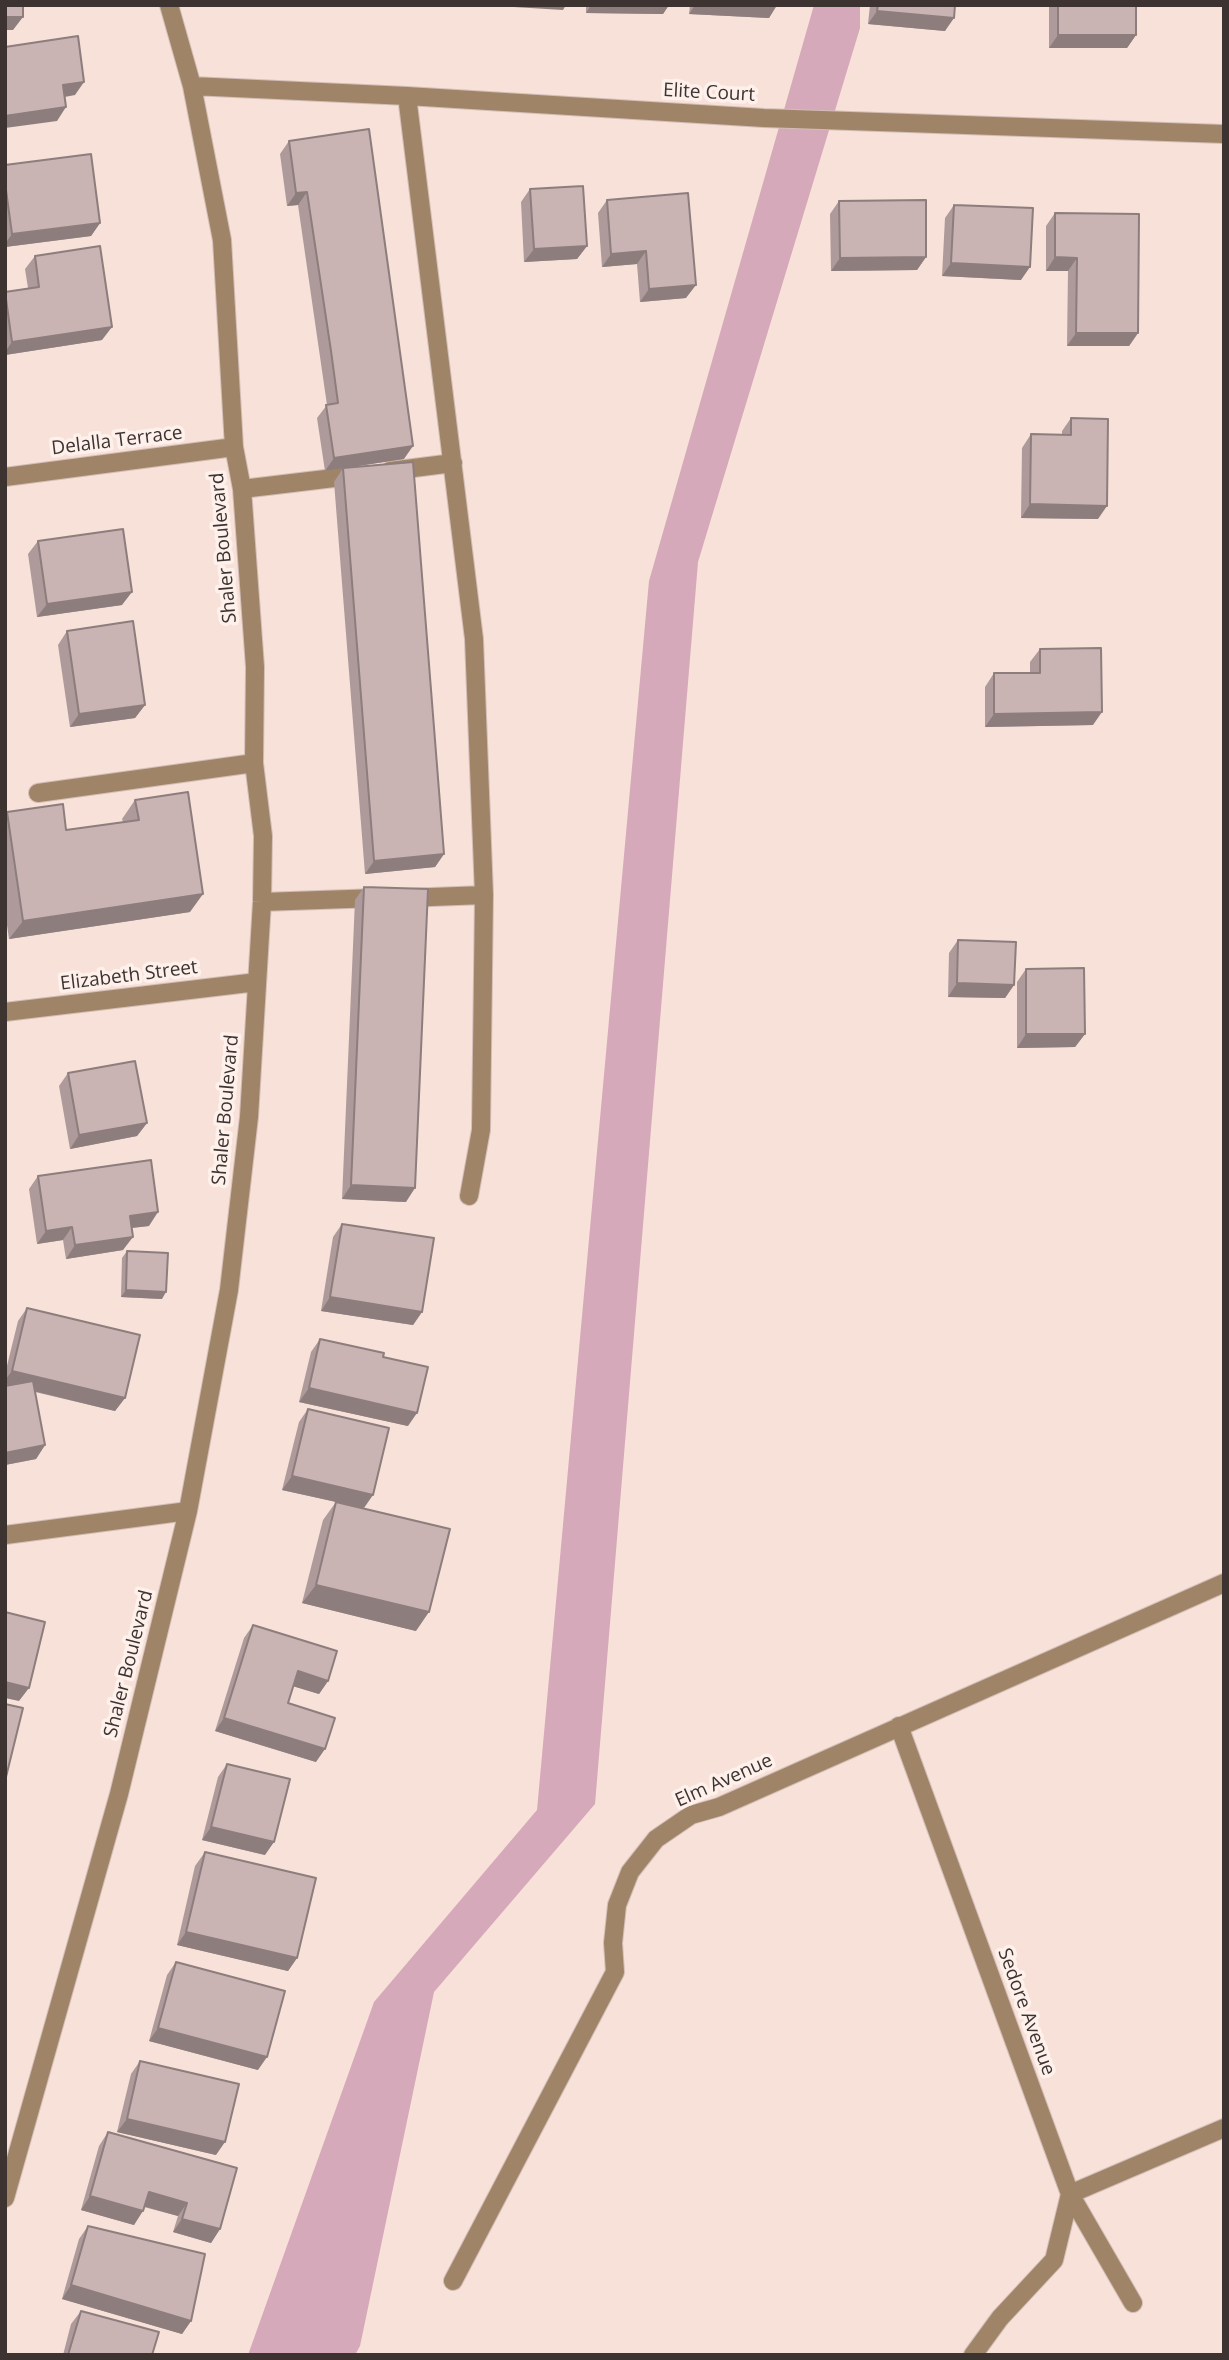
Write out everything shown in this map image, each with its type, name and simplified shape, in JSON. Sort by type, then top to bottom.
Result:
[{"type":"street","name":"Shaler Boulevard","points":[[5,2198],[119,1794],[188,1511],[229,1290],[249,1117],[262,902],[263,836],[254,763],[254,667],[242,489],[234,447],[222,240],[192,86],[169,5]]},
{"type":"street","name":"Elite Court","points":[[192,86],[764,118],[855,119],[1224,134]]},
{"type":"street","points":[[407,96],[474,639],[484,895],[481,1130],[469,1196]]},
{"type":"street","name":"Delalla Terrace","points":[[5,477],[234,447]]},
{"type":"street","points":[[242,489],[453,463]]},
{"type":"street","points":[[38,793],[254,763]]},
{"type":"street","points":[[262,902],[484,895]]},
{"type":"street","name":"Elizabeth Street","points":[[5,1012],[257,982]]},
{"type":"street","points":[[5,1535],[188,1511]]},
{"type":"street","name":"Elm Avenue","points":[[453,2281],[615,1972],[613,1943],[617,1905],[630,1872],[656,1839],[691,1815],[719,1807],[1224,1583]]},
{"type":"street","name":"Sedore Avenue","points":[[899,1726],[1070,2194],[1133,2303]]},
{"type":"street","points":[[973,2355],[1000,2318],[1054,2260],[1070,2194],[1224,2128]]},
{"type":"shaded area","points":[[814,5],[860,5],[860,28],[698,562],[595,1804],[434,1992],[360,2346],[355,2355],[248,2355],[374,2002],[537,1810],[649,581]]},
{"type":"building","points":[[5,5],[23,5],[23,17],[5,17]]},
{"type":"building","points":[[878,5],[955,5],[954,18],[877,11]]},
{"type":"building","points":[[1058,5],[1136,5],[1136,35],[1058,35]]},
{"type":"building","points":[[78,36],[84,82],[63,85],[66,107],[5,116],[5,47]]},
{"type":"building","points":[[369,129],[413,446],[334,458],[326,405],[338,403],[331,351],[307,192],[296,193],[289,141]]},
{"type":"building","points":[[91,154],[100,223],[12,234],[5,165]]},
{"type":"building","points":[[583,186],[587,246],[534,249],[530,189]]},
{"type":"building","points":[[688,193],[696,285],[649,289],[646,251],[611,254],[607,200]]},
{"type":"building","points":[[926,200],[926,257],[840,258],[839,201]]},
{"type":"building","points":[[954,205],[1033,208],[1030,267],[951,263]]},
{"type":"building","points":[[1055,213],[1139,214],[1138,333],[1076,333],[1077,258],[1055,257]]},
{"type":"building","points":[[100,246],[112,327],[12,342],[5,292],[39,287],[35,256]]},
{"type":"building","points":[[1071,418],[1108,419],[1107,506],[1030,504],[1031,434],[1071,435]]},
{"type":"building","points":[[413,462],[444,854],[374,861],[343,468]]},
{"type":"building","points":[[123,529],[132,592],[47,604],[38,541]]},
{"type":"building","points":[[133,621],[145,705],[79,714],[67,631]]},
{"type":"building","points":[[1101,648],[1102,712],[994,714],[994,673],[1040,673],[1040,649]]},
{"type":"building","points":[[188,792],[203,894],[23,921],[7,812],[63,804],[66,830],[139,820],[135,800]]},
{"type":"building","points":[[364,887],[428,889],[415,1188],[351,1185]]},
{"type":"building","points":[[958,940],[1016,942],[1014,985],[957,983]]},
{"type":"building","points":[[1084,968],[1085,1034],[1026,1034],[1026,969]]},
{"type":"building","points":[[135,1061],[147,1123],[79,1135],[68,1073]]},
{"type":"building","points":[[151,1160],[158,1212],[130,1216],[133,1237],[75,1245],[72,1227],[46,1231],[38,1176]]},
{"type":"building","points":[[342,1224],[434,1238],[422,1312],[330,1297]]},
{"type":"building","points":[[127,1251],[168,1253],[166,1292],[126,1290]]},
{"type":"building","points":[[27,1308],[140,1335],[125,1398],[12,1371]]},
{"type":"building","points":[[320,1339],[384,1353],[383,1357],[428,1367],[417,1413],[309,1388]]},
{"type":"building","points":[[33,1381],[45,1445],[5,1453],[5,1386]]},
{"type":"building","points":[[308,1409],[389,1428],[373,1495],[292,1476]]},
{"type":"building","points":[[336,1502],[450,1529],[429,1612],[316,1585]]},
{"type":"building","points":[[5,1612],[45,1622],[29,1688],[5,1682]]},
{"type":"building","points":[[253,1625],[337,1651],[328,1681],[298,1671],[288,1703],[335,1718],[325,1749],[224,1718]]},
{"type":"building","points":[[5,1704],[23,1708],[5,1781]]},
{"type":"building","points":[[227,1764],[290,1779],[274,1842],[211,1827]]},
{"type":"building","points":[[205,1852],[316,1878],[297,1958],[186,1932]]},
{"type":"building","points":[[176,1962],[285,1991],[267,2057],[158,2028]]},
{"type":"building","points":[[140,2061],[239,2084],[225,2142],[127,2119]]},
{"type":"building","points":[[108,2132],[237,2168],[220,2229],[182,2219],[187,2203],[149,2192],[143,2211],[90,2196]]},
{"type":"building","points":[[88,2226],[205,2254],[191,2321],[71,2285]]},
{"type":"building","points":[[81,2311],[159,2332],[152,2355],[68,2355]]}]
